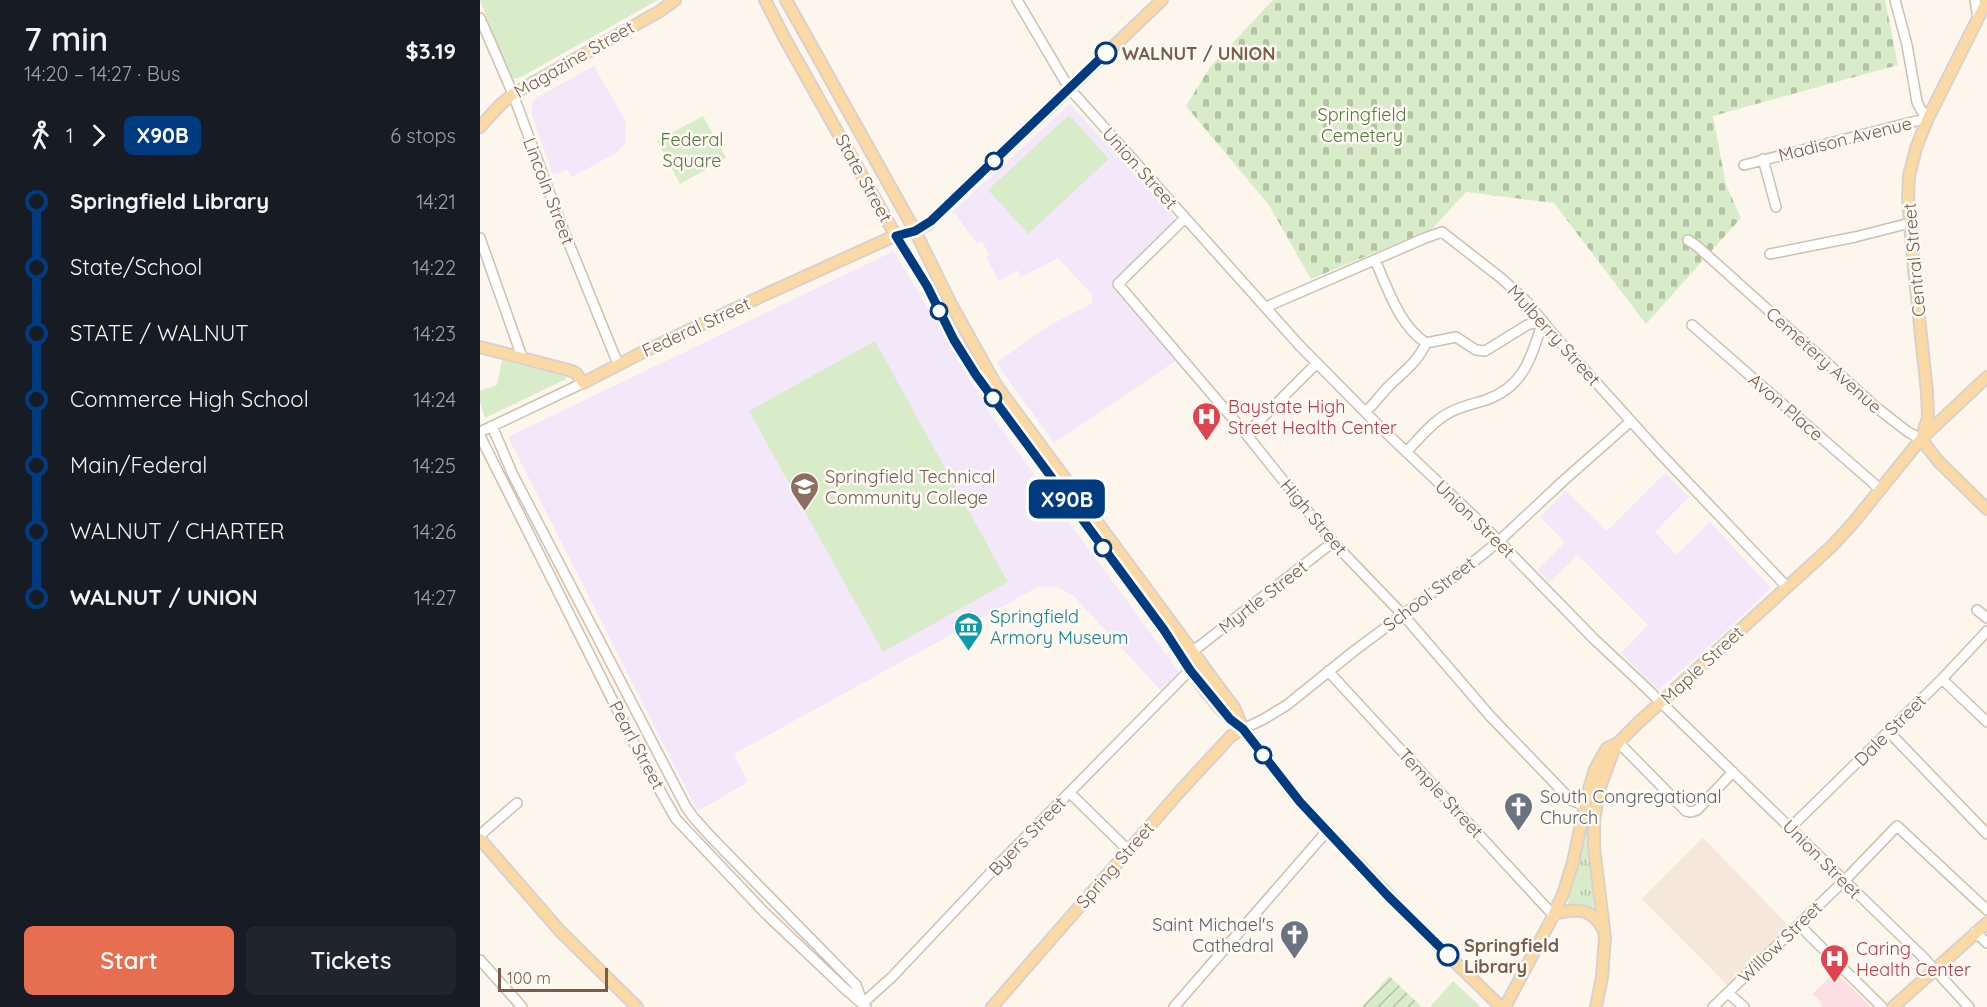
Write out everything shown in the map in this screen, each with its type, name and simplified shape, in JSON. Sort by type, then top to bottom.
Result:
[{"type":"main road","name":"Magazine Street","points":[[480,127],[513,94],[660,11],[675,0]]},
{"type":"main road","name":"State Street","points":[[765,0],[896,236],[927,286],[954,340],[1014,428],[1164,630],[1190,670],[1230,719],[1243,729],[1287,787],[1327,831],[1417,926],[1503,1007]]},
{"type":"main road","name":"State Street","points":[[786,0],[915,231],[934,272],[996,384],[1236,709],[1243,729]]},
{"type":"main road","points":[[915,231],[934,218],[1162,0]]},
{"type":"main road","name":"Central Street","points":[[1922,439],[1928,417],[1928,392],[1910,223],[1909,176],[1914,154],[1928,118],[1987,0]]},
{"type":"main road","points":[[828,114],[844,105]]},
{"type":"main road","name":"Federal Street","points":[[583,384],[618,364],[762,296],[896,236],[915,231]]},
{"type":"main road","points":[[954,340],[967,333]]},
{"type":"main road","points":[[480,347],[575,373],[583,384]]},
{"type":"main road","name":"Maple Street","points":[[1503,1007],[1554,914],[1570,873],[1593,776],[1607,748],[1619,743],[1842,536],[1922,439],[1987,377]]},
{"type":"main road","points":[[1922,439],[1938,460],[1987,509]]},
{"type":"main road","name":"Spring Street","points":[[994,1007],[1207,761],[1231,736],[1243,729]]},
{"type":"main road","points":[[1596,1007],[1602,976],[1604,932],[1594,851],[1594,820],[1600,787],[1619,743]]},
{"type":"main road","points":[[480,837],[560,931],[637,1007]]},
{"type":"main road","points":[[1554,914],[1585,912],[1594,917],[1604,932]]},
{"type":"main road","points":[[1893,1007],[1987,922]]},
{"type":"street","name":"Union Street","points":[[1017,0],[1069,88],[1317,363],[1480,522],[1594,639],[1791,827],[1969,1007]]},
{"type":"street","points":[[1895,0],[1907,45],[1917,102],[1928,118]]},
{"type":"street","points":[[1975,0],[1978,18]]},
{"type":"street","name":"Lincoln Street","points":[[480,18],[513,94],[561,224],[618,364]]},
{"type":"street","name":"Madison Avenue","points":[[1744,165],[1928,118]]},
{"type":"street","name":"Madison Avenue","points":[[1762,159],[1776,207]]},
{"type":"street","name":"High Street","points":[[1185,218],[1118,284],[1246,434],[1333,542],[1403,615],[1461,685],[1504,731],[1571,800],[1585,806]]},
{"type":"street","points":[[1770,254],[1910,223]]},
{"type":"street","name":"Mulberry Street","points":[[1266,307],[1442,232],[1514,289],[1631,421],[1787,587]]},
{"type":"street","points":[[480,238],[522,357]]},
{"type":"street","name":"Cemetery Avenue","points":[[1688,240],[1877,408],[1908,432],[1922,439]]},
{"type":"street","points":[[1375,260],[1407,326],[1426,343],[1456,337],[1476,350],[1485,351],[1527,325],[1543,321]]},
{"type":"street","points":[[1406,452],[1445,415],[1497,395],[1513,383],[1528,365],[1543,321]]},
{"type":"street","name":"Avon Place","points":[[1692,325],[1880,489]]},
{"type":"street","points":[[1365,412],[1409,369],[1423,351],[1426,343]]},
{"type":"street","points":[[1246,434],[1317,363]]},
{"type":"street","name":"Federal Street","points":[[480,434],[492,426],[583,384]]},
{"type":"street","name":"School Street","points":[[1243,729],[1287,705],[1328,671],[1498,542],[1631,421]]},
{"type":"street","name":"Pearl Street","points":[[492,426],[513,475],[686,807],[711,837],[856,985],[865,1005]]},
{"type":"street","name":"Pearl Street","points":[[480,434],[640,755],[676,819],[794,941],[865,1005]]},
{"type":"street","name":"Myrtle Street","points":[[1192,652],[1333,542]]},
{"type":"street","points":[[1977,610],[1987,618]]},
{"type":"street","name":"Dale Street","points":[[1791,827],[1942,680],[1987,631]]},
{"type":"street","name":"Byers Street","points":[[865,1005],[1190,670]]},
{"type":"street","name":"Temple Street","points":[[1328,671],[1554,914]]},
{"type":"street","points":[[1942,680],[1987,722]]},
{"type":"street","points":[[1888,732],[1987,834]]},
{"type":"street","points":[[1619,743],[1686,811],[1697,810],[1733,772]]},
{"type":"street","points":[[1070,793],[1129,851]]},
{"type":"street","points":[[480,837],[517,803]]},
{"type":"street","name":"Willow Street","points":[[1713,1007],[1898,826],[1987,910]]},
{"type":"street","points":[[1174,1007],[1327,831]]},
{"type":"street","points":[[701,846],[711,837]]},
{"type":"street","points":[[1797,927],[1882,1007]]},
{"type":"street","points":[[794,941],[804,932]]},
{"type":"street","points":[[1975,932],[1987,943]]},
{"type":"street","points":[[480,960],[522,1007]]},
{"type":"street","points":[[1728,993],[1744,1007]]},
{"type":"shaded area","points":[[594,66],[626,122],[625,143],[618,152],[572,177],[568,170],[553,175],[532,115],[532,103],[536,98]]},
{"type":"shaded area","points":[[1070,104],[1182,227],[1118,288],[1177,360],[1054,443],[997,362],[1052,324],[1091,304],[1092,295],[1058,258],[1021,277],[1017,270],[999,281],[986,257],[989,255],[982,242],[977,244],[953,211]]},
{"type":"shaded area","name":"Springfield Technical Community College","points":[[894,251],[991,415],[1179,672],[1162,692],[1074,596],[1059,588],[1047,586],[1036,588],[734,754],[748,782],[700,810],[696,808],[508,437]]},
{"type":"shaded area","points":[[1665,473],[1689,497],[1655,532],[1676,555],[1710,522],[1771,588],[1722,635],[1658,690],[1621,653],[1648,625],[1578,555],[1550,582],[1537,570],[1565,542],[1540,517],[1566,491],[1607,531]]},
{"type":"shaded area","points":[[1703,838],[1788,925],[1728,986],[1642,899]]},
{"type":"shaded area","name":"Caring Health Center","points":[[1835,972],[1871,1007],[1822,1007],[1822,1003],[1812,994]]},
{"type":"green space","points":[[480,0],[658,0],[514,79],[510,76]]},
{"type":"green space","name":"Springfield Cemetery","points":[[1273,0],[1885,0],[1898,65],[1713,116],[1726,185],[1741,218],[1646,324],[1554,203],[1466,192],[1432,229],[1311,279],[1269,205],[1186,106],[1210,67]]},
{"type":"green space","points":[[1069,115],[1109,159],[1028,234],[988,190]]},
{"type":"green space","name":"Federal Square","points":[[703,116],[726,158],[680,184],[657,141]]},
{"type":"green space","points":[[875,341],[1008,582],[883,652],[749,411]]},
{"type":"green space","points":[[502,360],[564,376],[566,379],[485,418],[480,402],[480,391],[497,385]]},
{"type":"green space","points":[[1588,817],[1594,911],[1567,906]]},
{"type":"green space","points":[[1389,976],[1422,1007],[1362,1007]]},
{"type":"green space","points":[[1453,981],[1481,1007],[1430,1007]]},
{"type":"bus line","name":"X90B","points":[[1106,53],[931,221],[915,231],[896,236],[927,286],[954,340],[976,375],[1164,630],[1190,670],[1230,719],[1243,729],[1300,802],[1387,895],[1448,955]]},
{"type":"place","name":"WALNUT / UNION","points":[[1106,53]]},
{"type":"place","name":"Baystate High Street Health Center","points":[[1207,442]]},
{"type":"place","name":"Springfield Technical Community College","points":[[804,512]]},
{"type":"place","name":"Springfield Armory Museum","points":[[969,652]]},
{"type":"place","name":"South Congregational Church","points":[[1519,832]]},
{"type":"place","name":"Springfield Library","points":[[1448,955]]},
{"type":"place","name":"Saint Michael's Cathedral","points":[[1295,960]]},
{"type":"place","name":"Caring Health Center","points":[[1835,984]]}]
